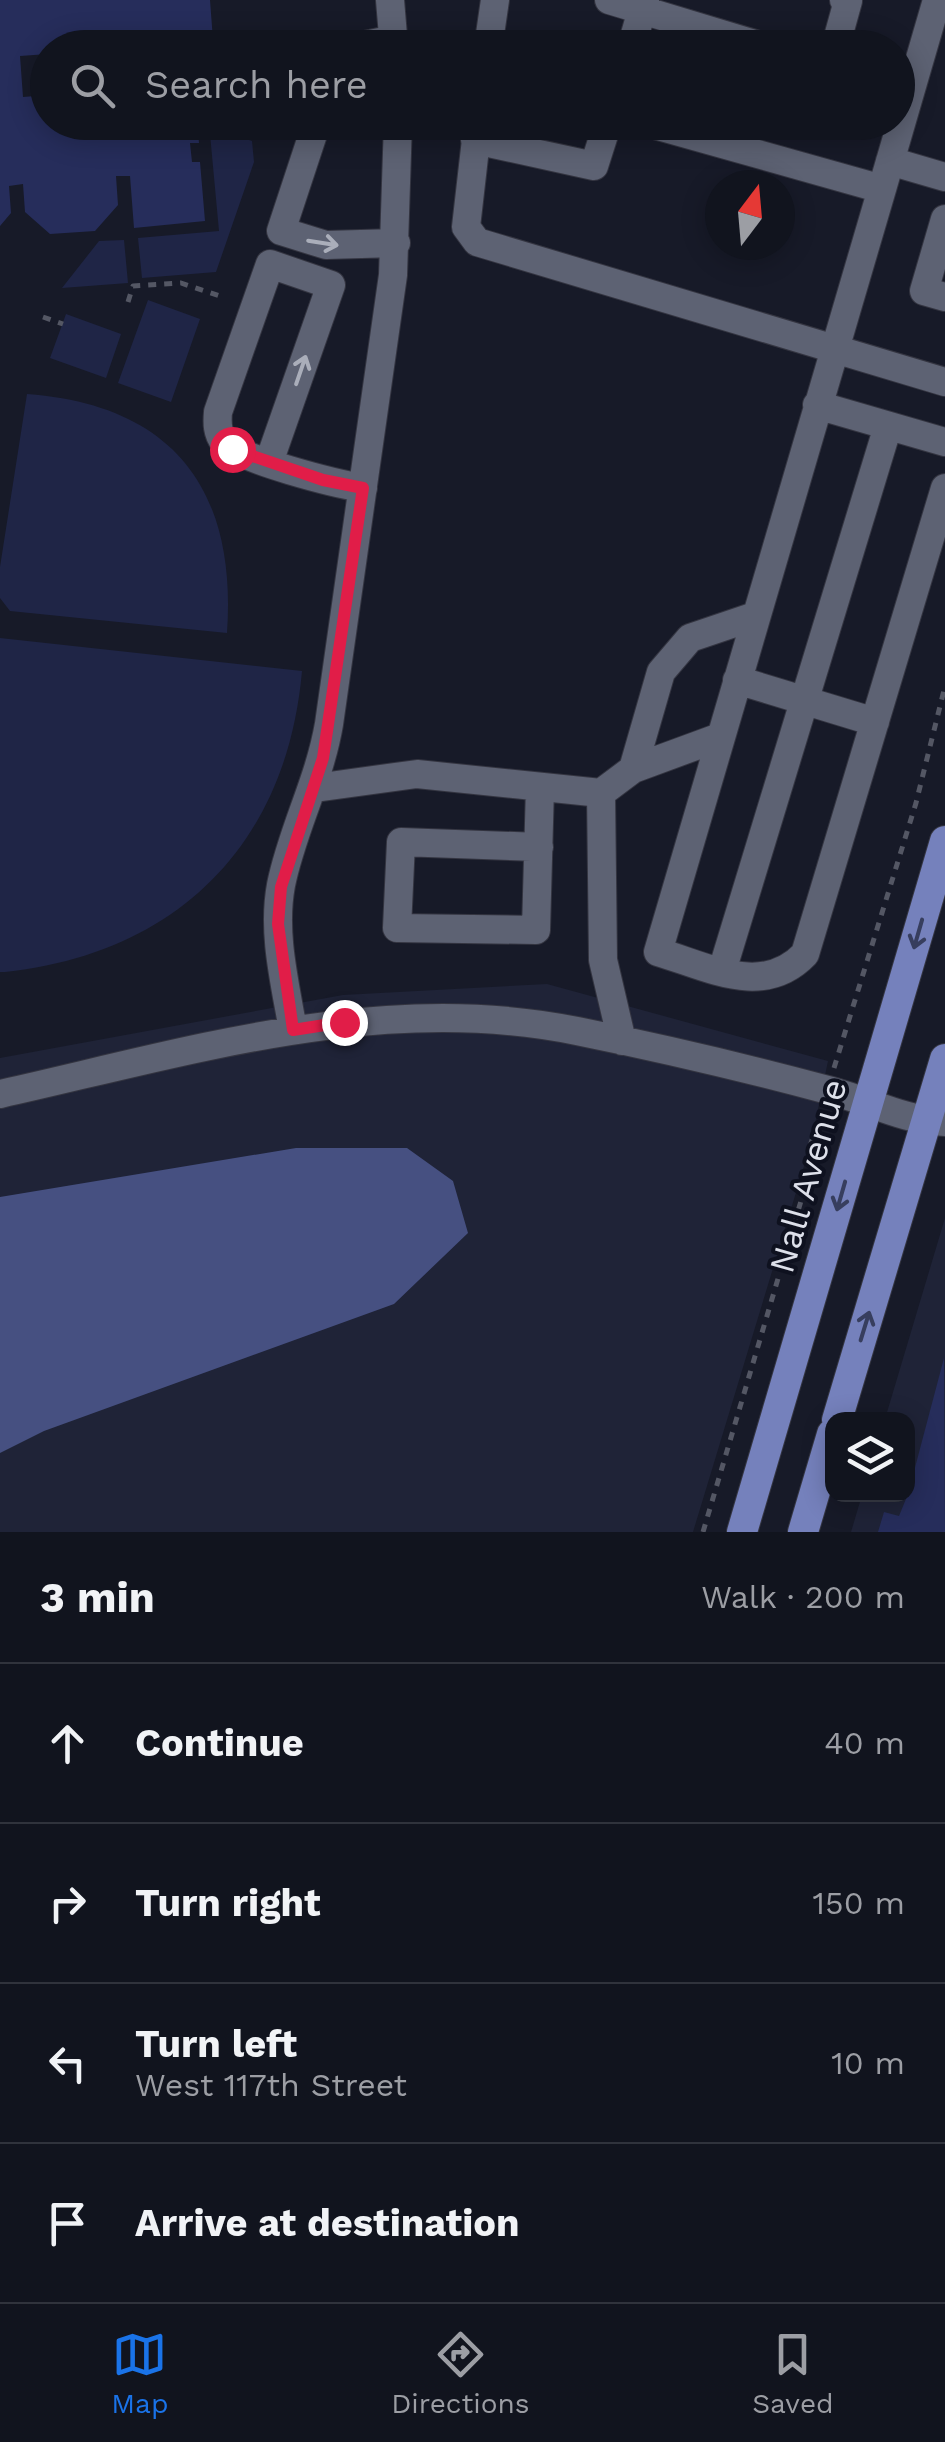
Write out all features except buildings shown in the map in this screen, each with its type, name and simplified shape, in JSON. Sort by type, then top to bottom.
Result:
[{"type":"main road","name":"Nall Avenue","points":[[742,1532],[945,841]]},
{"type":"main road","points":[[840,1412],[939,1128],[945,1059]]},
{"type":"main road","points":[[803,1532],[825,1458]]},
{"type":"street","points":[[390,0],[393,30]]},
{"type":"street","points":[[491,30],[495,0]]},
{"type":"street","points":[[609,0],[644,6],[715,30]]},
{"type":"street","points":[[840,30],[848,1],[844,0]]},
{"type":"street","points":[[915,77],[938,0]]},
{"type":"street","points":[[637,30],[644,6]]},
{"type":"street","points":[[307,140],[281,231],[216,426],[232,449],[363,488]]},
{"type":"street","points":[[293,1030],[278,924],[281,887],[315,788],[329,724],[396,243],[398,140]]},
{"type":"street","points":[[475,140],[466,227],[477,242],[945,382]]},
{"type":"street","points":[[506,140],[594,166],[602,140]]},
{"type":"street","points":[[726,140],[886,175],[945,177]]},
{"type":"street","points":[[896,140],[658,952],[722,971],[768,978],[788,972],[805,954],[945,488]]},
{"type":"street","points":[[945,219],[924,291],[945,297]]},
{"type":"street","points":[[281,231],[326,245],[396,243]]},
{"type":"street","points":[[268,462],[331,285],[270,264]]},
{"type":"street","points":[[817,405],[945,442]]},
{"type":"street","points":[[722,971],[888,426]]},
{"type":"street","points":[[633,769],[661,672],[690,638],[755,616]]},
{"type":"street","points":[[737,680],[875,722]]},
{"type":"street","points":[[315,788],[417,774],[601,792],[633,769],[720,737]]},
{"type":"street","points":[[538,846],[400,842],[397,928],[536,930],[540,787]]},
{"type":"street","points":[[601,792],[603,960],[622,1041]]},
{"type":"street","points":[[0,1094],[293,1030],[359,1021],[462,1019],[516,1022],[622,1041],[869,1102],[939,1128]]},
{"type":"path","points":[[128,302],[134,286],[181,282],[223,297]]},
{"type":"path","points":[[44,317],[62,324]]},
{"type":"shaded area","points":[[211,140],[252,141],[254,162],[216,272],[142,278],[138,238],[219,231]]},
{"type":"shaded area","points":[[124,240],[128,283],[62,288],[99,241]]},
{"type":"shaded area","points":[[148,300],[200,319],[171,402],[118,383]]},
{"type":"shaded area","points":[[66,314],[121,334],[106,378],[50,358]]},
{"type":"shaded area","points":[[27,394],[78,402],[122,416],[158,437],[186,464],[207,497],[221,537],[227,582],[227,633],[10,611],[0,598],[0,567]]},
{"type":"shaded area","points":[[0,638],[302,671],[292,733],[273,788],[247,838],[212,880],[171,914],[122,942],[67,961],[5,972],[0,972]]},
{"type":"shaded area","points":[[547,984],[828,1061],[811,1143],[693,1532],[0,1532],[0,1058],[343,995]]},
{"type":"shaded area","points":[[296,1148],[407,1148],[453,1181],[468,1233],[394,1304],[44,1431],[0,1453],[0,1197]]},
{"type":"shaded area","points":[[945,1218],[945,1532],[851,1532],[860,1502],[915,1502],[915,1412],[887,1412]]},
{"type":"route","points":[[232,449],[323,480],[363,488],[323,758],[290,852],[281,887],[278,924],[293,1030],[344,1022]]}]
